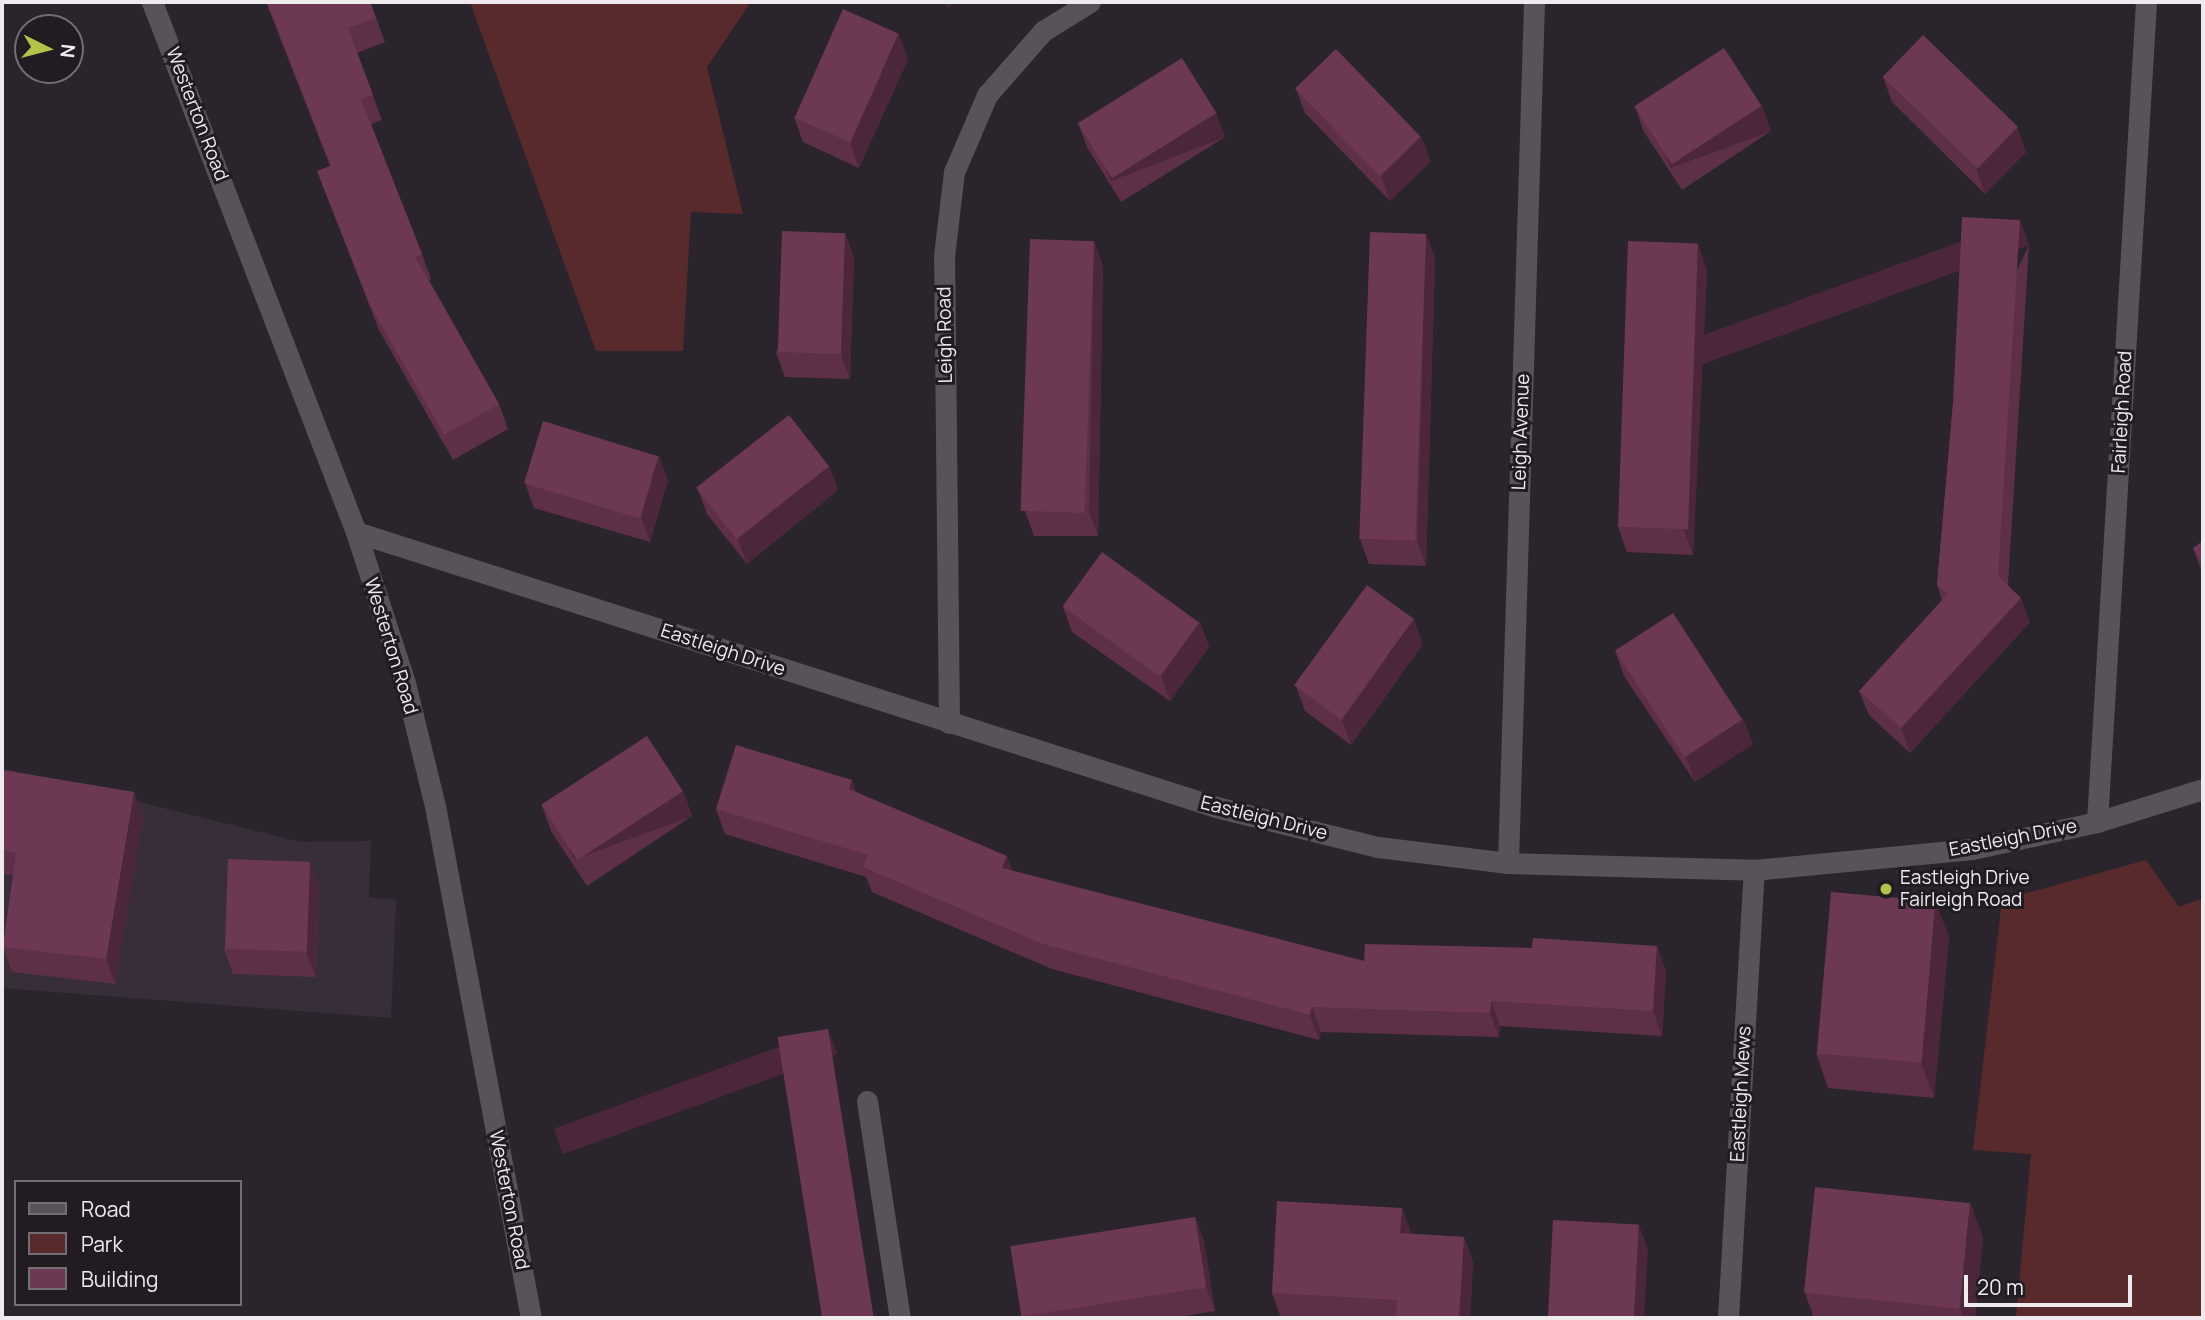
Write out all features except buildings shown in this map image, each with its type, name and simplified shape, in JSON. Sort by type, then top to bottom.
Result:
[{"type":"street","name":"Westerton Road","points":[[152,2],[356,532],[405,683],[435,806],[531,1318]]},
{"type":"street","name":"Leigh Road","points":[[949,723],[944,256],[954,172],[987,95],[1043,31],[1090,2]]},
{"type":"street","name":"Leigh Avenue","points":[[1508,863],[1534,2]]},
{"type":"street","name":"Fairleigh Road","points":[[2097,822],[2146,2]]},
{"type":"street","name":"Eastleigh Drive","points":[[356,532],[1216,807],[1378,847],[1508,863],[1754,870],[1972,849],[2097,822],[2203,789]]},
{"type":"street","name":"Eastleigh Mews","points":[[1728,1318],[1754,870]]},
{"type":"street","points":[[867,1101],[900,1318]]},
{"type":"shaded area","points":[[2,768],[300,842],[371,841],[369,897],[396,900],[391,1018],[2,988]]},
{"type":"green space","points":[[470,2],[751,2],[707,67],[743,214],[691,212],[683,351],[596,351]]},
{"type":"green space","points":[[2146,860],[2179,907],[2203,898],[2203,1318],[2016,1318],[2031,1154],[1973,1150],[2002,900]]},
{"type":"place","name":"Eastleigh Drive Fairleigh Road","points":[[1886,889]]}]
